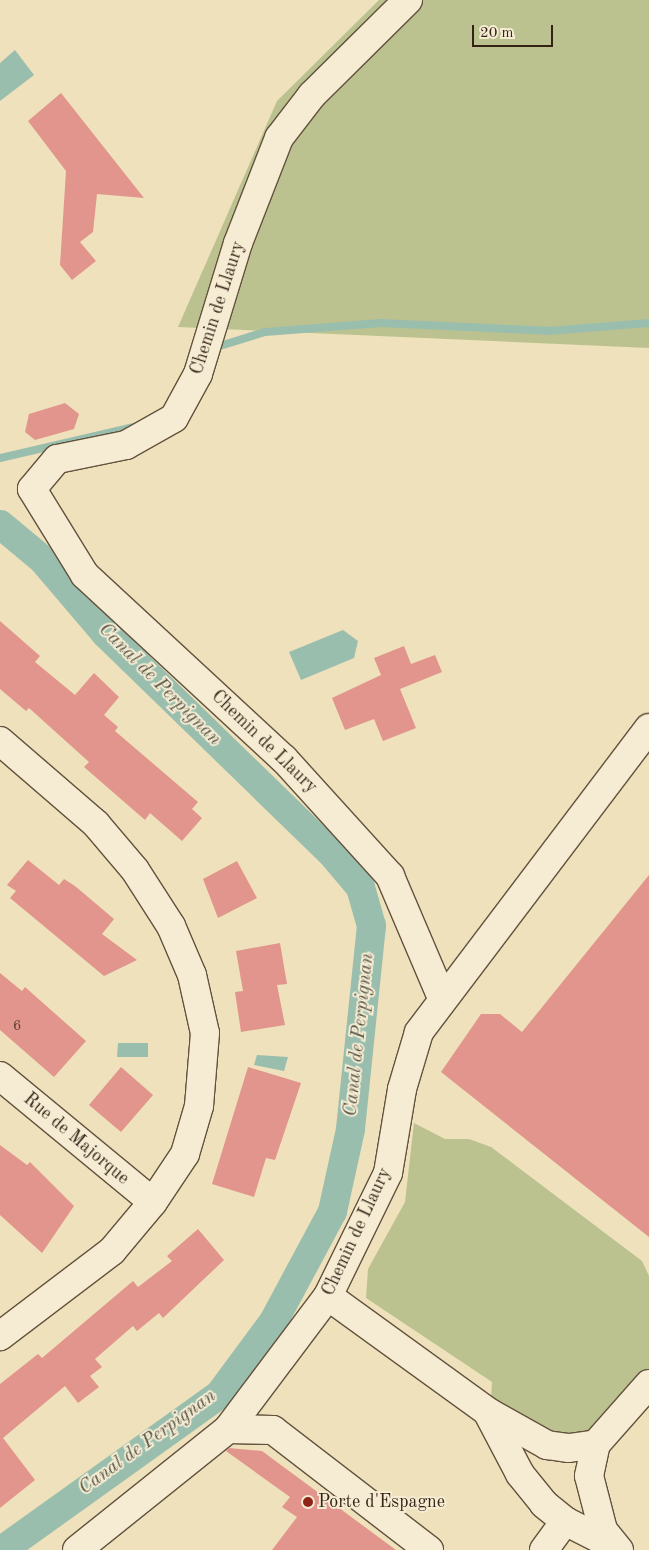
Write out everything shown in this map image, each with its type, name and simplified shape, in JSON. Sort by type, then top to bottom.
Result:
[{"type":"street","name":"Chemin de Llaury","points":[[77,1550],[228,1429],[328,1296],[388,1173],[402,1089],[419,1032],[442,998],[390,876],[340,815],[284,759],[85,575],[32,489],[57,459],[126,445],[174,418],[198,374],[238,243],[278,138],[312,95],[408,0]]},
{"type":"street","points":[[442,998],[649,728]]},
{"type":"street","points":[[0,741],[96,824],[135,870],[171,926],[192,975],[205,1033],[199,1106],[185,1154],[153,1202],[112,1251],[0,1336]]},
{"type":"street","name":"Rue de Majorque","points":[[0,1076],[153,1202]]},
{"type":"street","points":[[328,1296],[488,1412],[547,1445],[569,1448],[596,1444]]},
{"type":"street","points":[[616,1548],[602,1530],[589,1476],[596,1444],[649,1384]]},
{"type":"street","points":[[488,1412],[520,1474],[565,1521],[616,1548]]},
{"type":"street","points":[[228,1429],[273,1430],[429,1550]]},
{"type":"street","points":[[544,1550],[565,1521]]},
{"type":"green space","points":[[379,0],[649,0],[649,348],[178,327],[277,101]]},
{"type":"green space","points":[[414,1123],[445,1139],[469,1139],[491,1147],[642,1261],[649,1276],[649,1374],[598,1432],[563,1439],[491,1399],[492,1382],[366,1298],[368,1269],[405,1202]]},
{"type":"shaded area","points":[[15,50],[34,75],[0,101],[0,63]]},
{"type":"shaded area","points":[[343,630],[358,641],[354,658],[301,680],[289,652]]},
{"type":"shaded area","points":[[118,1043],[148,1043],[148,1057],[117,1057]]},
{"type":"shaded area","points":[[257,1055],[288,1057],[284,1071],[254,1065]]},
{"type":"building","points":[[61,93],[144,198],[97,194],[93,232],[80,242],[96,261],[72,280],[60,265],[66,171],[28,121]]},
{"type":"building","points":[[65,403],[79,414],[74,429],[35,440],[25,432],[29,414]]},
{"type":"building","points":[[0,621],[40,656],[35,662],[75,695],[94,673],[119,697],[104,715],[118,727],[115,731],[198,802],[192,809],[202,818],[182,841],[150,813],[145,820],[84,767],[89,762],[29,708],[26,711],[0,689]]},
{"type":"building","points":[[404,646],[411,664],[435,655],[442,672],[400,689],[416,728],[383,741],[374,719],[345,730],[332,698],[381,675],[374,658]]},
{"type":"building","points":[[28,860],[59,885],[64,879],[75,886],[114,919],[102,934],[137,960],[104,976],[10,898],[16,891],[7,885]]},
{"type":"building","points":[[237,861],[257,898],[218,918],[203,879]]},
{"type":"building","points":[[649,875],[649,1237],[441,1072],[481,1014],[500,1014],[522,1032]]},
{"type":"building","points":[[280,943],[287,984],[277,985],[285,1025],[241,1032],[235,992],[243,991],[236,951]]},
{"type":"building","points":[[0,973],[22,991],[25,987],[86,1041],[54,1077],[0,1030]]},
{"type":"building","points":[[121,1067],[153,1095],[121,1132],[89,1105]]},
{"type":"building","points":[[248,1067],[301,1083],[275,1160],[266,1158],[254,1197],[212,1184]]},
{"type":"building","points":[[0,1145],[27,1165],[30,1162],[74,1206],[42,1253],[0,1215]]},
{"type":"building","points":[[198,1229],[224,1260],[163,1318],[159,1313],[137,1331],[133,1326],[95,1359],[102,1367],[90,1376],[99,1387],[78,1403],[65,1386],[3,1438],[35,1480],[0,1508],[0,1384],[38,1354],[42,1358],[133,1281],[138,1287],[172,1261],[167,1256]]},
{"type":"building","name":"Porte d'Espagne","points":[[229,1448],[262,1451],[396,1550],[272,1550],[297,1517],[282,1507],[290,1497],[226,1451]]},
{"type":"waterway","points":[[223,345],[265,332],[381,323],[548,331],[649,323]]},
{"type":"waterway","points":[[0,458],[137,426]]},
{"type":"waterway","name":"Canal de Perpignan","points":[[0,524],[43,560],[105,633],[333,855],[360,887],[371,925],[350,1129],[332,1211],[273,1321],[219,1394],[1,1550]]},
{"type":"place","name":"Porte d'Espagne","points":[[308,1502]]}]
